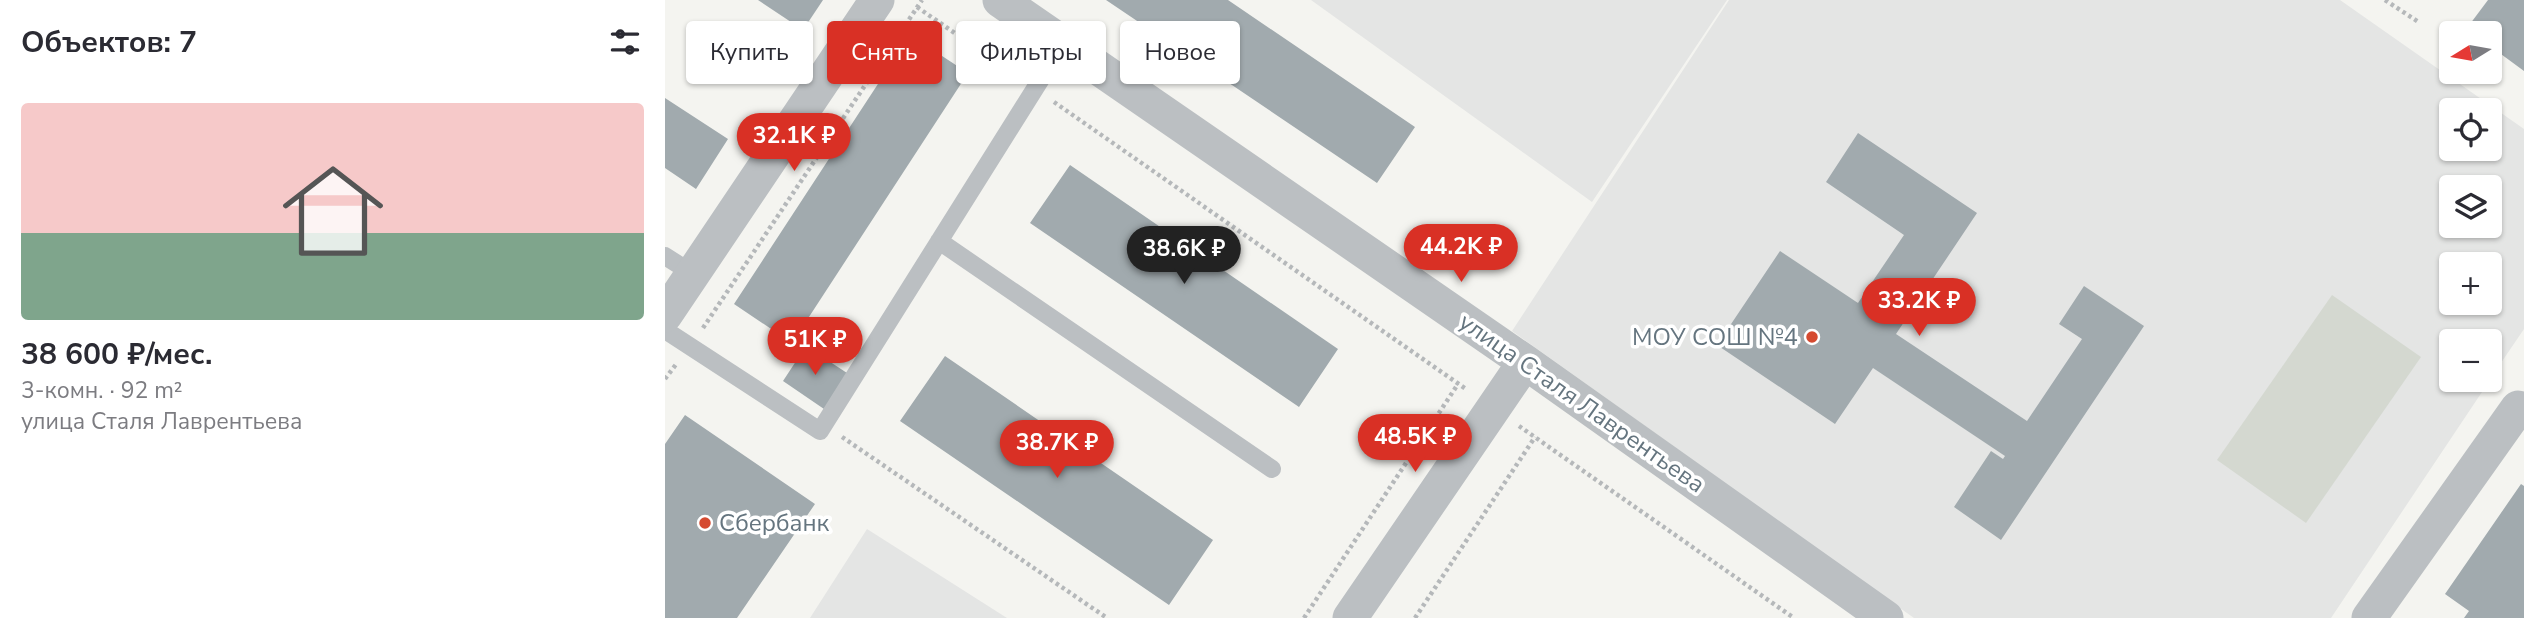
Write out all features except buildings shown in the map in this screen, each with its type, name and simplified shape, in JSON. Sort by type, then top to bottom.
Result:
[{"type":"street","points":[[665,315],[679,265],[877,0]]},
{"type":"street","name":"улица Сталя Лаврентьева","points":[[1000,0],[1030,21]]},
{"type":"street","name":"улица Сталя Лаврентьева","points":[[1106,74],[1525,362],[1886,618]]},
{"type":"street","points":[[1350,618],[1525,362]]},
{"type":"street","points":[[2369,618],[2518,408]]},
{"type":"lane","points":[[665,330],[820,431],[1038,84]]},
{"type":"lane","points":[[939,241],[1272,469]]},
{"type":"path","points":[[702,330],[922,0]]},
{"type":"path","points":[[2385,0],[2420,23]]},
{"type":"path","points":[[917,7],[1794,618]]},
{"type":"path","points":[[1304,618],[1458,384]]},
{"type":"path","points":[[824,424],[1107,618]]},
{"type":"path","points":[[1415,618],[1535,437]]},
{"type":"shaded area","points":[[1311,0],[1727,0],[1592,202]]},
{"type":"shaded area","points":[[1729,0],[2340,0],[2439,69],[2439,84],[2460,84],[2480,98],[2439,98],[2439,161],[2502,161],[2502,114],[2524,129],[2524,329],[2502,361],[2502,329],[2439,329],[2439,392],[2482,392],[2331,618],[1914,618],[1512,331]]},
{"type":"shaded area","points":[[2332,295],[2421,357],[2306,523],[2217,460]]},
{"type":"shaded area","points":[[867,529],[1007,618],[810,618]]},
{"type":"place","name":"МОУ СОШ №4","points":[[1812,337]]},
{"type":"place","name":"Сбербанк","points":[[705,523]]}]
